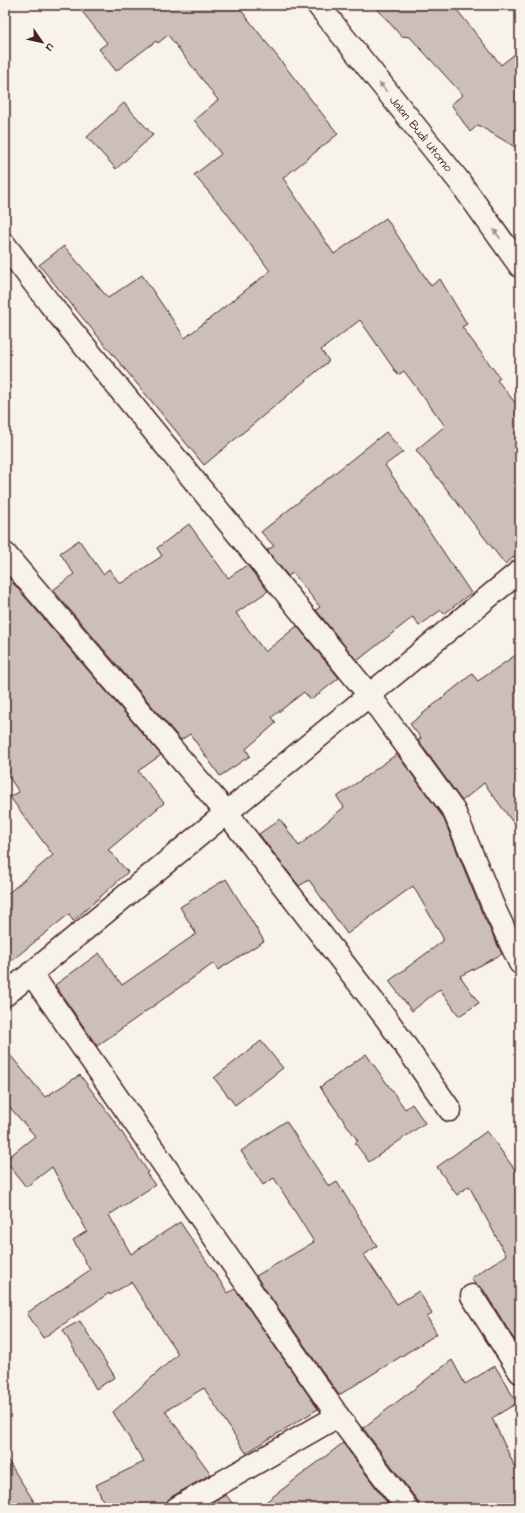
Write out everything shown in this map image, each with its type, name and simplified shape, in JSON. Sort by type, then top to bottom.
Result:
[{"type":"street","name":"Jalan Budi Utomo","points":[[318,5],[459,181],[520,266]]},
{"type":"street","points":[[5,245],[50,304],[370,696],[454,811],[494,908],[520,963]]},
{"type":"street","points":[[5,554],[226,812],[386,1018],[450,1110]]},
{"type":"street","points":[[5,995],[520,571]]},
{"type":"street","points":[[31,973],[338,1416],[407,1508]]},
{"type":"street","points":[[472,1296],[520,1372]]},
{"type":"street","points":[[177,1508],[338,1416]]},
{"type":"building","points":[[77,5],[237,5],[338,134],[283,178],[334,254],[386,218],[431,286],[440,279],[467,324],[462,327],[500,378],[497,380],[520,409],[520,552],[505,564],[416,450],[445,426],[404,371],[398,375],[360,320],[321,350],[329,361],[204,465],[39,265],[64,246],[108,298],[142,275],[185,338],[270,271],[226,212],[194,175],[221,154],[194,120],[218,100],[168,35],[158,43],[156,41],[116,71],[99,49],[107,43]]},
{"type":"building","points":[[374,5],[453,5],[501,65],[520,50],[520,150],[478,125],[470,132],[451,104],[463,95],[410,37],[401,36]]},
{"type":"building","points":[[124,103],[153,135],[116,169],[87,137]]},
{"type":"building","points":[[386,432],[403,452],[385,465],[471,593],[444,614],[441,610],[419,626],[413,617],[357,661],[316,610],[320,607],[293,573],[288,576],[267,550],[274,546],[261,532]]},
{"type":"building","points":[[189,524],[228,578],[247,565],[268,591],[236,613],[265,652],[297,626],[339,678],[311,700],[304,692],[272,717],[276,723],[246,749],[250,756],[220,776],[190,734],[181,740],[53,590],[74,574],[60,553],[79,540],[103,574],[109,569],[120,584],[162,556],[157,548]]},
{"type":"building","points":[[13,583],[161,755],[138,771],[164,803],[108,850],[128,872],[73,921],[69,914],[5,966],[5,896],[53,855],[10,797],[19,792],[5,771],[5,590]]},
{"type":"building","points":[[520,652],[520,832],[484,783],[462,801],[418,740],[421,738],[410,724],[472,674],[478,681]]},
{"type":"building","points":[[397,754],[443,817],[482,913],[502,954],[460,976],[479,1003],[459,1016],[440,989],[412,1011],[389,981],[443,941],[443,938],[413,886],[347,934],[309,880],[299,886],[259,834],[280,819],[299,846],[344,807],[337,797]]},
{"type":"building","points":[[226,879],[264,941],[218,970],[214,963],[97,1046],[55,985],[99,953],[122,985],[196,934],[180,907]]},
{"type":"building","points":[[261,1041],[283,1068],[235,1105],[214,1078]]},
{"type":"building","points":[[5,1049],[45,1097],[80,1075],[115,1122],[155,1185],[109,1215],[131,1254],[180,1222],[228,1293],[235,1289],[318,1409],[246,1453],[204,1388],[165,1411],[211,1474],[171,1497],[166,1502],[165,1508],[106,1508],[96,1485],[144,1462],[113,1412],[178,1354],[131,1282],[110,1295],[109,1293],[43,1338],[27,1313],[90,1270],[73,1240],[87,1231],[52,1167],[26,1187],[5,1160],[35,1136],[5,1102]]},
{"type":"building","points":[[366,1054],[405,1109],[412,1104],[425,1123],[369,1162],[355,1143],[358,1141],[320,1087]]},
{"type":"building","points":[[286,1121],[329,1187],[337,1182],[377,1246],[364,1255],[397,1304],[419,1291],[432,1314],[427,1317],[437,1334],[339,1395],[256,1276],[314,1242],[274,1178],[263,1185],[241,1151]]},
{"type":"building","points":[[487,1131],[520,1177],[520,1349],[483,1289],[475,1284],[471,1278],[506,1255],[469,1186],[457,1195],[437,1167]]},
{"type":"building","points":[[80,1321],[115,1377],[96,1389],[63,1330]]},
{"type":"building","points":[[452,1360],[465,1384],[495,1366],[517,1403],[492,1418],[520,1478],[520,1508],[419,1508],[417,1500],[363,1428]]},
{"type":"building","points":[[343,1443],[391,1508],[258,1508]]},
{"type":"building","points":[[5,1456],[38,1508],[5,1508]]},
{"type":"building","points":[[226,1495],[236,1508],[202,1508]]}]
